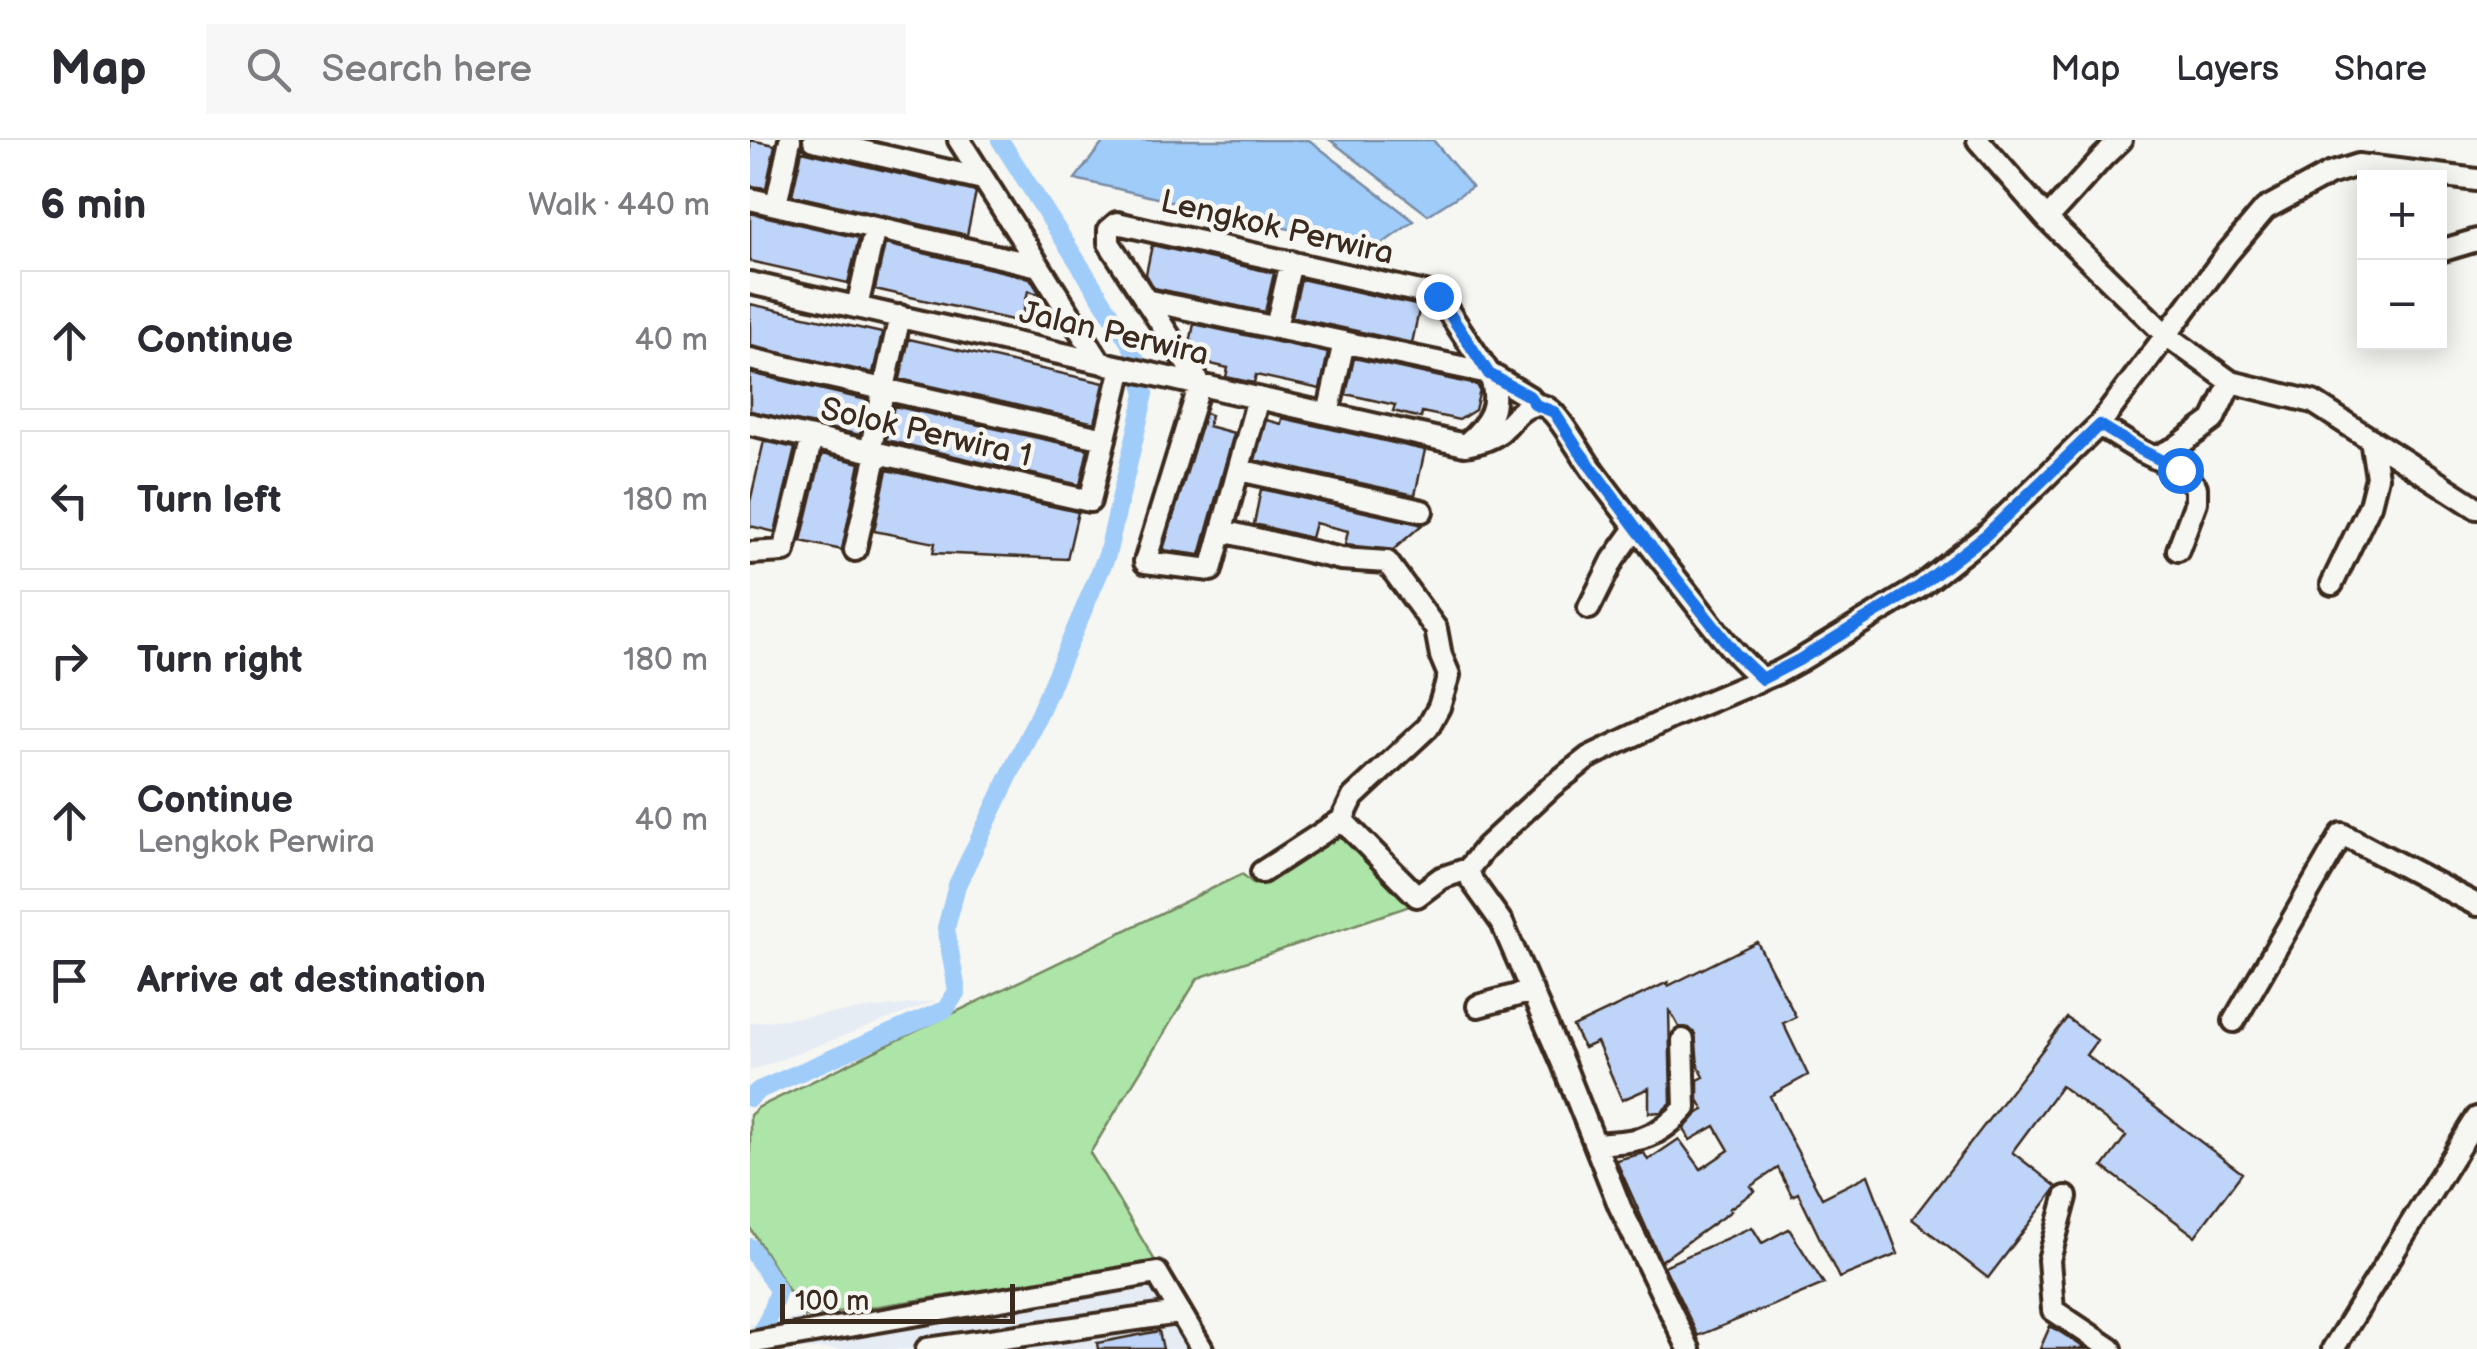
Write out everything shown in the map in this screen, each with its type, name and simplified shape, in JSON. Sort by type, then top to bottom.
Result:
[{"type":"street","points":[[776,205],[790,140]]},
{"type":"street","points":[[814,140],[984,179]]},
{"type":"street","points":[[958,140],[1100,362]]},
{"type":"street","points":[[1978,140],[2046,220],[2166,335],[2231,382],[2313,402],[2477,508]]},
{"type":"street","points":[[2046,220],[2121,140]]},
{"type":"street","points":[[1342,820],[1417,896],[1441,878],[1468,869],[1538,798],[1590,757],[1799,660],[1920,586],[1986,535],[2100,425],[2226,255],[2265,209],[2329,174],[2358,165],[2477,180]]},
{"type":"street","points":[[750,199],[1039,266]]},
{"type":"street","name":"Lengkok Perwira","points":[[1200,384],[1109,243],[1110,230],[1117,223],[1438,296],[1489,374]]},
{"type":"street","points":[[857,307],[875,228]]},
{"type":"street","points":[[2447,249],[2477,240]]},
{"type":"street","points":[[1276,327],[1291,262]]},
{"type":"street","name":"Jalan Perwira","points":[[750,283],[1465,445]]},
{"type":"street","points":[[1145,300],[1489,374],[1529,396],[1536,405],[1554,412],[1636,528],[1724,640],[1762,679]]},
{"type":"street","points":[[856,550],[900,316]]},
{"type":"street","points":[[1328,414],[1344,342]]},
{"type":"street","points":[[750,360],[1105,439],[1122,367]]},
{"type":"street","points":[[1465,445],[1490,417],[1496,399],[1489,374]]},
{"type":"street","points":[[2154,457],[2175,448],[2213,420],[2231,382]]},
{"type":"street","points":[[1200,384],[1146,562],[1211,570],[1258,398]]},
{"type":"street","points":[[1465,445],[1484,442],[1518,413],[1536,405]]},
{"type":"street","name":"Solok Perwira 1","points":[[750,424],[1090,501],[1105,439]]},
{"type":"street","points":[[2100,425],[2180,470],[2196,486],[2196,502],[2178,550]]},
{"type":"street","points":[[750,554],[784,552],[812,438]]},
{"type":"street","points":[[2332,584],[2370,505],[2377,476],[2371,440]]},
{"type":"street","points":[[1238,470],[1422,511]]},
{"type":"street","points":[[1589,608],[1613,560],[1636,528]]},
{"type":"street","points":[[1222,531],[1341,559],[1387,562],[1436,629],[1440,656],[1450,675],[1428,727],[1353,797],[1342,820],[1262,872]]},
{"type":"street","points":[[2234,1021],[2342,834],[2477,904]]},
{"type":"street","points":[[1468,869],[1502,924],[1620,1207],[1690,1349]]},
{"type":"street","points":[[1478,1006],[1532,991]]},
{"type":"street","points":[[1595,1144],[1640,1141],[1670,1124],[1684,1108],[1683,1040]]},
{"type":"street","points":[[2332,1349],[2477,1118]]},
{"type":"street","points":[[2066,1198],[2049,1260],[2053,1310],[2111,1349]]},
{"type":"street","points":[[750,1343],[1157,1273],[1202,1349]]},
{"type":"street","points":[[927,1349],[1179,1312]]},
{"type":"shaded area","points":[[936,1001],[750,1071],[750,1023]]},
{"type":"shaded area","points":[[1157,1264],[1209,1349],[750,1349],[750,1323]]},
{"type":"green space","points":[[1343,835],[1410,906],[1198,978],[1090,1153],[1157,1264],[805,1317],[750,1228],[750,1115],[759,1107],[1242,874],[1254,884],[1332,836]]},
{"type":"water","points":[[1105,140],[1309,140],[1414,221],[1375,249],[1075,179]]},
{"type":"water","points":[[1330,140],[1433,140],[1472,187],[1428,215]]},
{"type":"building","points":[[750,140],[775,145],[766,188],[750,186]]},
{"type":"building","points":[[802,151],[976,192],[967,235],[792,195]]},
{"type":"building","points":[[750,213],[859,238],[848,283],[750,261]]},
{"type":"building","points":[[885,244],[1030,278],[1040,294],[1028,291],[1021,322],[875,289]]},
{"type":"building","points":[[1152,245],[1274,273],[1265,312],[1154,288],[1146,274]]},
{"type":"building","points":[[1301,279],[1420,306],[1412,343],[1292,317]]},
{"type":"building","points":[[750,304],[882,333],[873,373],[750,346]]},
{"type":"building","points":[[1194,324],[1328,353],[1320,389],[1256,375],[1254,383],[1226,377],[1228,368],[1202,362],[1190,343]]},
{"type":"building","points":[[909,339],[1104,383],[1095,423],[900,379]]},
{"type":"building","points":[[1354,358],[1477,385],[1480,390],[1475,410],[1459,420],[1422,412],[1421,418],[1393,411],[1395,405],[1346,394]]},
{"type":"building","points":[[750,373],[867,400],[860,435],[750,411]]},
{"type":"building","points":[[894,406],[1088,449],[1080,485],[886,440]]},
{"type":"building","points":[[1205,413],[1211,415],[1208,426],[1234,433],[1200,555],[1163,550]]},
{"type":"building","points":[[1282,418],[1425,450],[1415,495],[1255,460],[1266,420],[1281,424]]},
{"type":"building","points":[[764,441],[795,448],[775,532],[750,526],[750,502]]},
{"type":"building","points":[[822,454],[860,463],[842,550],[801,541]]},
{"type":"building","points":[[887,470],[1078,512],[1067,559],[933,553],[935,543],[874,531]]},
{"type":"building","points":[[1261,489],[1423,524],[1393,550],[1345,545],[1348,531],[1315,523],[1311,538],[1254,524]]},
{"type":"building","points":[[1757,942],[1796,1017],[1783,1023],[1808,1075],[1770,1096],[1822,1198],[1868,1175],[1898,1254],[1839,1278],[1798,1193],[1792,1196],[1778,1168],[1751,1186],[1755,1191],[1731,1211],[1661,1261],[1616,1160],[1644,1153],[1648,1160],[1679,1139],[1701,1169],[1729,1150],[1715,1126],[1690,1140],[1684,1129],[1704,1110],[1698,1100],[1698,1080],[1704,1077],[1698,1065],[1695,1034],[1689,1028],[1679,1027],[1669,1009],[1671,1103],[1661,1112],[1649,1113],[1649,1088],[1622,1100],[1597,1042],[1584,1048],[1573,1027]]},
{"type":"building","points":[[2067,1018],[2097,1040],[2086,1055],[2242,1173],[2195,1236],[2103,1167],[2126,1136],[2061,1086],[2012,1152],[2057,1187],[1988,1278],[1912,1219]]},
{"type":"building","points":[[1752,1227],[1762,1243],[1789,1229],[1824,1284],[1698,1336],[1664,1266]]},
{"type":"building","points":[[2050,1326],[2065,1335],[2086,1349],[2040,1349]]},
{"type":"building","points":[[1159,1331],[1163,1349],[1098,1349],[1097,1343]]},
{"type":"waterway","points":[[750,1098],[759,1090],[946,1009],[957,991],[946,928],[957,885],[1038,716],[1107,555],[1145,394],[1132,347],[1000,140]]},
{"type":"waterway","points":[[750,1247],[778,1290],[753,1349]]},
{"type":"route","points":[[1438,296],[1489,374],[1529,396],[1536,405],[1554,412],[1636,528],[1713,627],[1762,679],[1920,586],[1986,535],[2100,425],[2180,470]]}]
